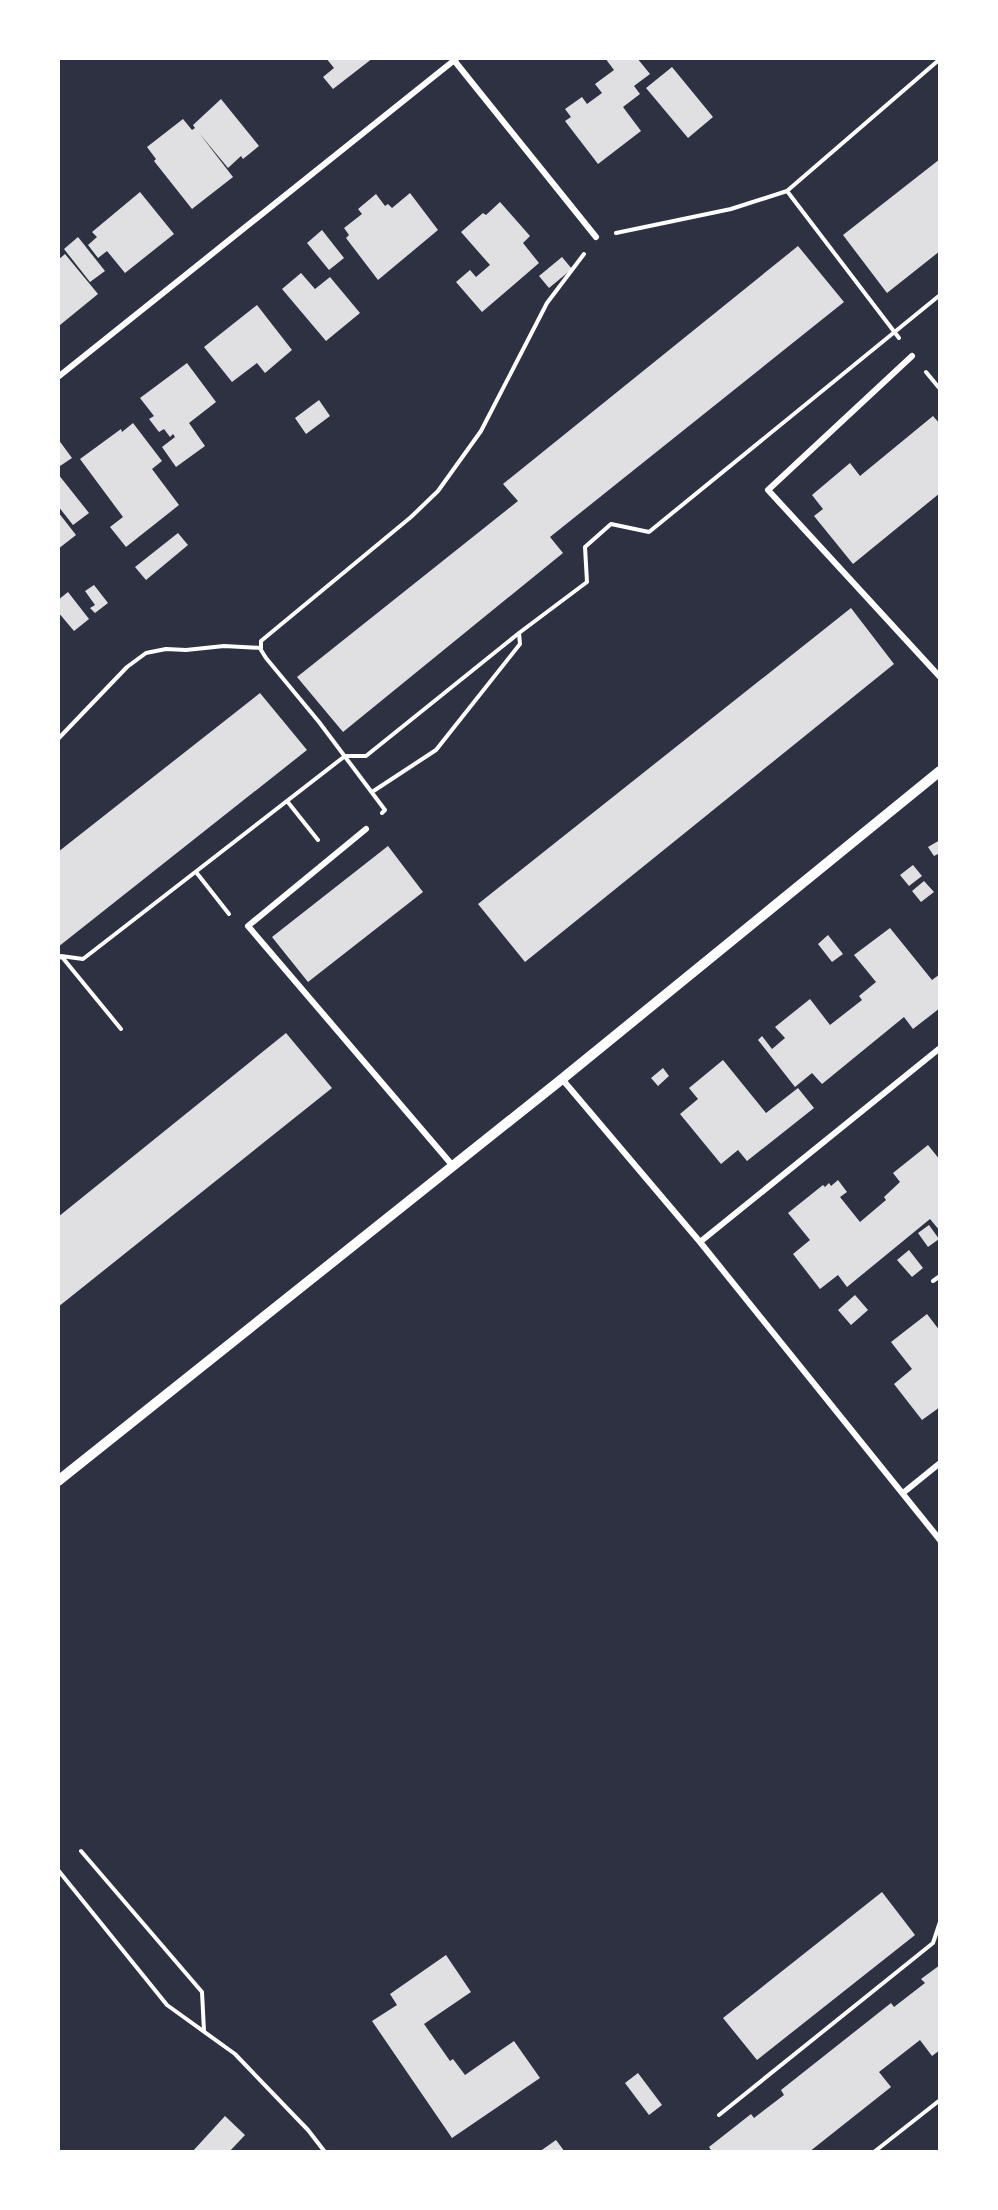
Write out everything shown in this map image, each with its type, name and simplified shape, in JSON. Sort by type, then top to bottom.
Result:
[{"type":"street","points":[[58,377],[455,59],[596,237]]},
{"type":"street","points":[[912,356],[768,490],[939,677]]},
{"type":"street","points":[[58,1481],[561,1079],[939,771]]},
{"type":"street","points":[[366,829],[248,926],[453,1166]]},
{"type":"street","points":[[700,1242],[939,1048]]},
{"type":"street","points":[[561,1079],[700,1242],[939,1540]]},
{"type":"street","points":[[903,1493],[939,1463]]},
{"type":"path","points":[[366,829],[385,810],[319,722],[276,672],[261,648],[261,641],[411,518],[438,491],[481,431],[547,303],[596,237],[730,209],[787,191],[939,59]]},
{"type":"path","points":[[787,191],[912,356]]},
{"type":"path","points":[[60,958],[83,959],[345,756],[366,756],[586,582],[585,547],[611,524],[649,532],[939,295]]},
{"type":"path","points":[[372,792],[436,750],[520,644],[519,633]]},
{"type":"path","points":[[58,738],[127,667],[147,653],[224,646],[261,648]]},
{"type":"path","points":[[287,801],[331,857]]},
{"type":"path","points":[[196,872],[238,926],[248,926]]},
{"type":"path","points":[[60,958],[121,1029]]},
{"type":"path","points":[[933,1281],[939,1276]]},
{"type":"path","points":[[81,1851],[202,1992],[204,2032]]},
{"type":"path","points":[[58,1870],[167,2005],[235,2054],[308,2130],[325,2151]]},
{"type":"path","points":[[719,2115],[933,1944],[939,1922]]},
{"type":"path","points":[[874,2151],[939,2100]]},
{"type":"building","points":[[326,58],[373,58],[333,89],[323,77],[334,68]]},
{"type":"building","points":[[605,58],[637,58],[650,74],[634,86],[640,94],[623,107],[641,131],[598,164],[565,121],[571,117],[565,109],[582,97],[587,104],[602,93],[595,84],[614,70]]},
{"type":"building","points":[[672,67],[713,117],[688,138],[646,88]]},
{"type":"building","points":[[221,99],[259,146],[243,159],[241,156],[228,168],[199,133],[233,177],[192,209],[154,161],[156,159],[147,147],[183,119],[192,130],[195,128],[193,125]]},
{"type":"building","points":[[940,159],[940,251],[887,293],[843,235]]},
{"type":"building","points":[[140,192],[174,234],[125,273],[107,251],[98,258],[88,245],[97,237],[92,232]]},
{"type":"building","points":[[410,193],[438,230],[378,280],[346,238],[349,235],[344,228],[362,214],[358,209],[376,194],[385,206],[388,204],[392,208]]},
{"type":"building","points":[[500,202],[530,236],[523,243],[539,263],[482,312],[456,282],[470,270],[476,277],[490,265],[461,232]]},
{"type":"building","points":[[322,230],[344,258],[329,270],[307,243]]},
{"type":"building","points":[[78,237],[105,271],[90,282],[64,249]]},
{"type":"building","points":[[798,246],[844,302],[550,537],[563,553],[343,732],[297,677],[518,501],[503,484]]},
{"type":"building","points":[[65,254],[98,294],[60,325],[58,260]]},
{"type":"building","points":[[562,257],[572,269],[549,288],[539,276]]},
{"type":"building","points":[[301,273],[315,289],[330,277],[360,313],[326,341],[282,289]]},
{"type":"building","points":[[257,305],[292,350],[265,373],[257,363],[232,382],[204,347]]},
{"type":"building","points":[[187,363],[216,402],[189,423],[205,446],[176,467],[162,447],[175,437],[173,434],[170,437],[164,429],[159,432],[149,419],[154,416],[140,398]]},
{"type":"building","points":[[319,400],[330,416],[306,434],[295,418]]},
{"type":"building","points":[[933,416],[940,424],[940,493],[853,564],[814,516],[823,509],[812,495],[850,463],[860,476]]},
{"type":"building","points":[[133,423],[162,461],[152,469],[179,505],[126,547],[110,527],[123,517],[80,459]]},
{"type":"building","points":[[58,439],[72,458],[60,466],[58,464]]},
{"type":"building","points":[[58,474],[89,513],[73,525],[58,506]]},
{"type":"building","points":[[58,512],[76,535],[58,549]]},
{"type":"building","points":[[178,533],[188,545],[146,580],[135,567]]},
{"type":"building","points":[[94,585],[108,603],[95,613],[90,608],[95,605],[85,591]]},
{"type":"building","points":[[68,592],[89,619],[74,631],[58,612],[58,600]]},
{"type":"building","points":[[851,608],[894,664],[525,962],[478,904]]},
{"type":"building","points":[[260,693],[307,750],[58,947],[58,852]]},
{"type":"building","points":[[940,840],[940,853],[934,856],[928,847]]},
{"type":"building","points":[[388,846],[423,892],[308,982],[272,937]]},
{"type":"building","points":[[913,865],[922,876],[909,886],[900,875]]},
{"type":"building","points":[[924,881],[934,892],[921,902],[912,891]]},
{"type":"building","points":[[890,928],[932,980],[940,974],[940,1008],[913,1029],[904,1017],[822,1084],[812,1073],[795,1087],[758,1040],[762,1036],[772,1049],[785,1038],[775,1027],[810,999],[830,1025],[862,1000],[859,996],[876,982],[854,955]]},
{"type":"building","points":[[828,935],[843,954],[832,962],[818,944]]},
{"type":"building","points":[[286,1033],[332,1088],[58,1307],[58,1217]]},
{"type":"building","points":[[723,1060],[766,1113],[798,1088],[814,1108],[747,1161],[738,1150],[721,1164],[680,1114],[698,1099],[689,1088]]},
{"type":"building","points":[[663,1068],[669,1076],[658,1086],[651,1078]]},
{"type":"building","points":[[928,1145],[940,1160],[940,1231],[930,1219],[847,1287],[838,1275],[820,1289],[793,1254],[810,1240],[788,1213],[823,1185],[825,1187],[829,1183],[831,1186],[838,1180],[847,1192],[840,1197],[860,1222],[886,1200],[884,1197],[900,1182],[893,1173]]},
{"type":"building","points":[[929,1225],[939,1239],[928,1247],[918,1233]]},
{"type":"building","points":[[909,1250],[923,1268],[912,1277],[897,1260]]},
{"type":"building","points":[[855,1295],[868,1310],[851,1325],[838,1310]]},
{"type":"building","points":[[927,1314],[940,1331],[940,1407],[922,1420],[894,1384],[912,1369],[891,1342]]},
{"type":"building","points":[[882,1892],[915,1935],[757,2060],[723,2018]]},
{"type":"building","points":[[446,1955],[471,1992],[424,2024],[450,2061],[453,2059],[465,2075],[514,2041],[540,2078],[452,2138],[372,2021],[397,2005],[390,1994]]},
{"type":"building","points":[[940,1965],[940,2050],[932,2056],[920,2040],[879,2072],[891,2087],[809,2152],[712,2152],[709,2147],[751,2114],[754,2118],[784,2095],[781,2090],[891,2003],[894,2007],[925,1983],[921,1979]]},
{"type":"building","points":[[638,2073],[662,2105],[649,2115],[625,2083]]},
{"type":"building","points":[[225,2116],[245,2135],[229,2152],[192,2152]]},
{"type":"building","points":[[556,2140],[565,2152],[539,2152]]}]
